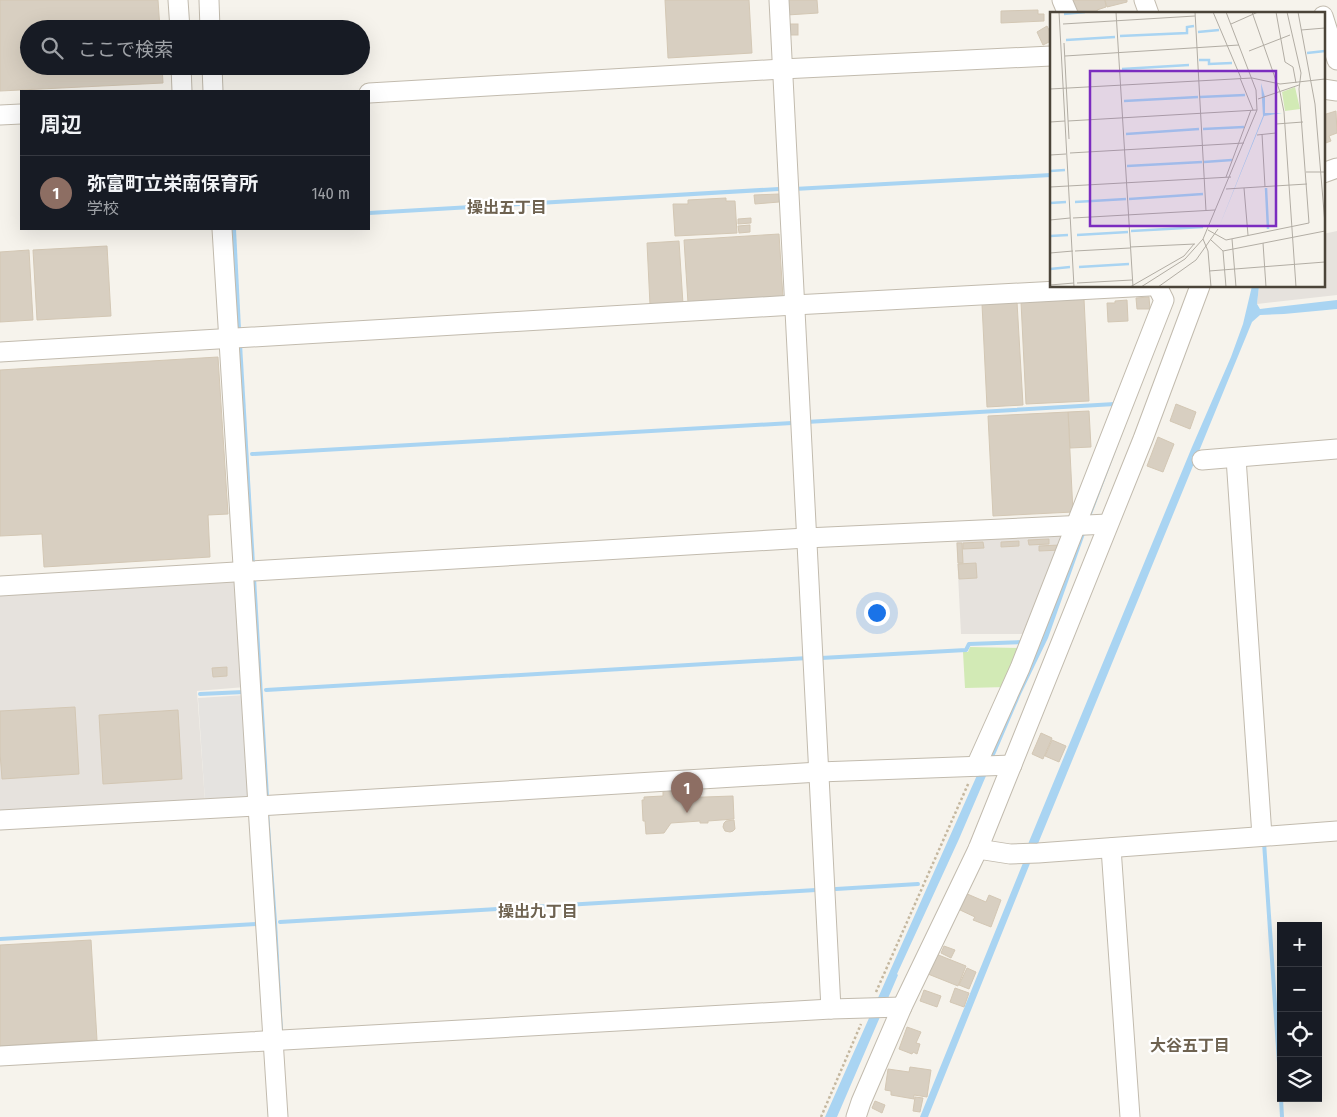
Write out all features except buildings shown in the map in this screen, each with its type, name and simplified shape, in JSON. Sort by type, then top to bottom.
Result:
[{"type":"street","points":[[178,0],[179,20]]},
{"type":"street","points":[[209,0],[210,20]]},
{"type":"street","points":[[779,0],[831,1009]]},
{"type":"street","points":[[1062,0],[1067,12]]},
{"type":"street","points":[[1144,0],[1148,12]]},
{"type":"street","points":[[1318,0],[1322,12]]},
{"type":"street","points":[[1324,18],[1337,60]]},
{"type":"street","points":[[370,93],[782,69],[1050,56]]},
{"type":"street","points":[[181,75],[182,90]]},
{"type":"street","points":[[212,75],[213,90]]},
{"type":"street","points":[[1324,89],[1337,91]]},
{"type":"street","points":[[0,115],[20,114]]},
{"type":"street","points":[[1324,173],[1337,168]]},
{"type":"street","points":[[222,230],[278,1117]]},
{"type":"street","points":[[0,352],[1113,288]]},
{"type":"street","points":[[994,766],[1093,525],[1164,300],[1158,288]]},
{"type":"street","points":[[856,1117],[886,1007],[978,849],[994,766],[1020,668],[1093,525],[1143,439],[1199,288]]},
{"type":"street","points":[[1202,460],[1337,449]]},
{"type":"street","points":[[1236,458],[1262,836]]},
{"type":"street","points":[[0,586],[806,538],[1093,525]]},
{"type":"street","points":[[0,820],[818,772],[994,766]]},
{"type":"street","points":[[978,849],[1010,854],[1031,854],[1337,831]]},
{"type":"street","points":[[1111,848],[1130,1117]]},
{"type":"street","points":[[0,1056],[886,1007]]},
{"type":"path","points":[[821,1117],[886,1007],[994,766]]},
{"type":"shaded area","points":[[1337,231],[1337,295],[1257,304],[1259,288],[1324,288],[1324,234]]},
{"type":"shaded area","points":[[1066,531],[1027,634],[961,634],[956,535]]},
{"type":"shaded area","points":[[238,580],[245,687],[197,691],[205,801],[0,813],[0,594]]},
{"type":"shaded area","points":[[246,695],[250,799],[205,801],[198,698]]},
{"type":"green space","points":[[970,647],[1024,648],[1008,687],[965,688],[963,652],[968,652]]},
{"type":"water","points":[[231,230],[236,230],[241,329],[237,329]]},
{"type":"water","points":[[1162,288],[1170,288],[1173,300],[1092,514],[1048,638],[1021,694],[959,839],[897,974],[837,1117],[825,1117],[978,773]]},
{"type":"water","points":[[1252,288],[1259,288],[1257,304],[1260,309],[1337,300],[1337,309],[1260,315],[1252,322],[928,1117],[920,1117],[1025,858],[1026,849],[1231,357],[1243,324]]},
{"type":"water","points":[[238,344],[242,344],[255,564],[251,564]]},
{"type":"water","points":[[256,578],[269,797],[265,797],[252,579]]},
{"type":"water","points":[[266,812],[269,812],[283,1032],[278,1032]]},
{"type":"waterway","points":[[794,189],[1050,175]]},
{"type":"waterway","points":[[370,213],[779,189]]},
{"type":"waterway","points":[[806,422],[1115,404]]},
{"type":"waterway","points":[[252,454],[792,423]]},
{"type":"waterway","points":[[821,658],[966,650],[969,644],[1023,642]]},
{"type":"waterway","points":[[266,690],[808,658]]},
{"type":"waterway","points":[[200,694],[244,692]]},
{"type":"waterway","points":[[1264,842],[1279,1057]]},
{"type":"waterway","points":[[836,889],[918,884]]},
{"type":"waterway","points":[[280,922],[816,890]]},
{"type":"waterway","points":[[0,939],[258,924]]},
{"type":"waterway","points":[[1281,1102],[1282,1117]]},
{"type":"place","name":"弥富町立栄南保育所","points":[[687,813]]},
{"type":"district","name":"操出五丁目","points":[[507,207]]},
{"type":"district","name":"操出九丁目","points":[[538,911]]},
{"type":"district","name":"大谷五丁目","points":[[1190,1045]]}]
